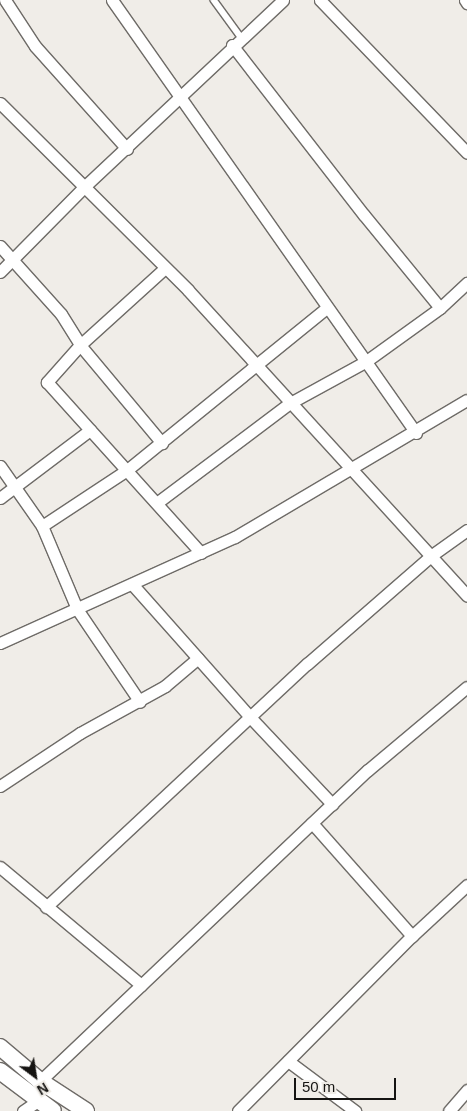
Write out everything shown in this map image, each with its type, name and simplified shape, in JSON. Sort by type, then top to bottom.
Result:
[{"type":"street","points":[[4,0],[35,46],[127,149]]},
{"type":"street","points":[[112,0],[326,308],[416,432]]},
{"type":"street","points":[[0,272],[84,187],[127,149],[178,97],[283,0]]},
{"type":"street","points":[[320,0],[467,153]]},
{"type":"street","points":[[237,41],[364,216],[440,308]]},
{"type":"street","points":[[0,103],[165,268],[354,470],[467,596]]},
{"type":"street","points":[[0,246],[61,314],[80,345],[162,443]]},
{"type":"street","points":[[165,268],[80,345],[47,382],[158,502],[201,552]]},
{"type":"street","points":[[158,502],[290,403],[365,362],[440,308],[467,284]]},
{"type":"street","points":[[42,526],[127,470],[326,308]]},
{"type":"street","points":[[0,643],[201,552],[354,470],[467,400]]},
{"type":"street","points":[[0,498],[90,430]]},
{"type":"street","points":[[0,466],[42,526],[78,609],[140,702]]},
{"type":"street","points":[[46,907],[250,717],[432,555],[467,530]]},
{"type":"street","points":[[132,584],[250,717],[332,804]]},
{"type":"street","points":[[0,786],[80,733],[140,702],[198,658]]},
{"type":"street","points":[[40,1081],[332,804],[467,687]]},
{"type":"street","points":[[312,823],[412,936]]},
{"type":"street","points":[[0,867],[140,985]]},
{"type":"street","points":[[238,1111],[412,936],[467,886]]},
{"type":"street","points":[[0,1046],[40,1081],[86,1111]]},
{"type":"street","points":[[288,1062],[355,1111]]},
{"type":"street","points":[[0,1071],[53,1111]]},
{"type":"street","points":[[448,1111],[467,1090]]},
{"type":"street","points":[[23,1111],[38,1101]]},
{"type":"lane","points":[[214,0],[237,41]]}]
